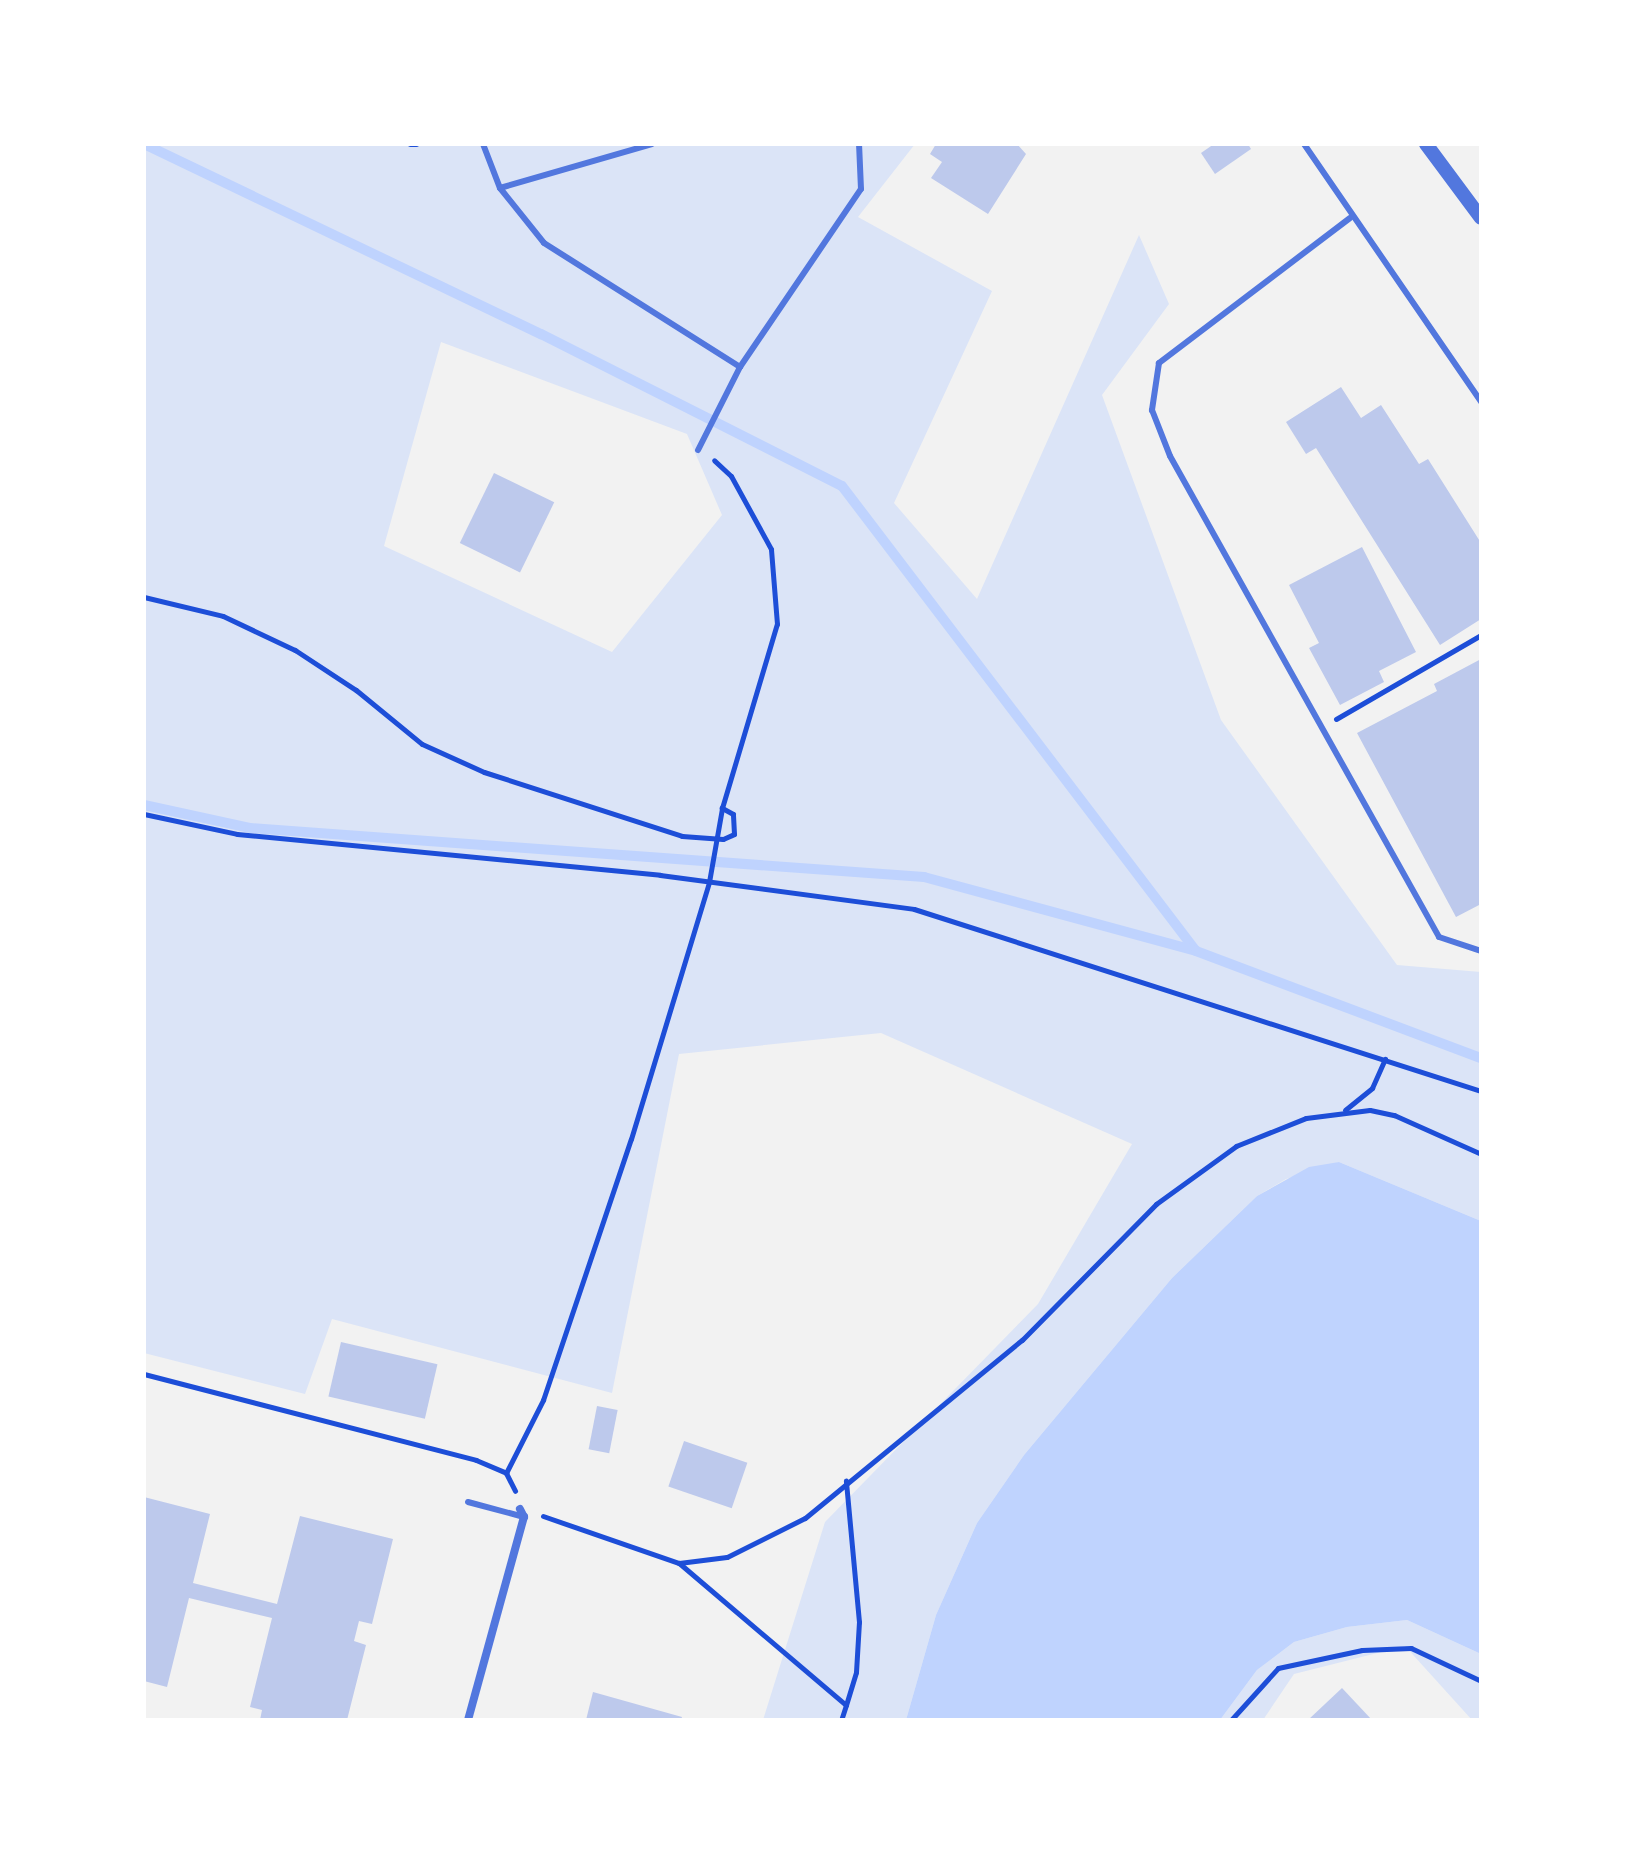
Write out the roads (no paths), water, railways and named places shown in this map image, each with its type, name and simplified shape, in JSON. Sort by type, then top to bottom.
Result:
[{"type":"street","points":[[1426,144],[1481,218]]},
{"type":"street","points":[[468,1720],[522,1513]]},
{"type":"lane","points":[[483,144],[500,188],[544,243],[740,367]]},
{"type":"lane","points":[[500,188],[652,144]]},
{"type":"lane","points":[[700,446],[740,367],[861,189],[859,144]]},
{"type":"lane","points":[[1304,144],[1350,218],[1481,402]]},
{"type":"lane","points":[[1350,218],[1159,363],[1152,410],[1170,456],[1439,937],[1481,951]]},
{"type":"lane","points":[[468,1502],[522,1513]]},
{"type":"water","points":[[1339,1162],[1481,1221],[1481,1654],[1407,1620],[1347,1627],[1294,1642],[1257,1670],[1220,1720],[906,1720],[936,1615],[977,1523],[1024,1455],[1172,1278],[1257,1196],[1309,1167]]},
{"type":"waterway","points":[[144,144],[541,334],[842,486],[1196,951]]},
{"type":"waterway","points":[[144,805],[250,828],[924,877],[1196,951],[1481,1058]]}]
